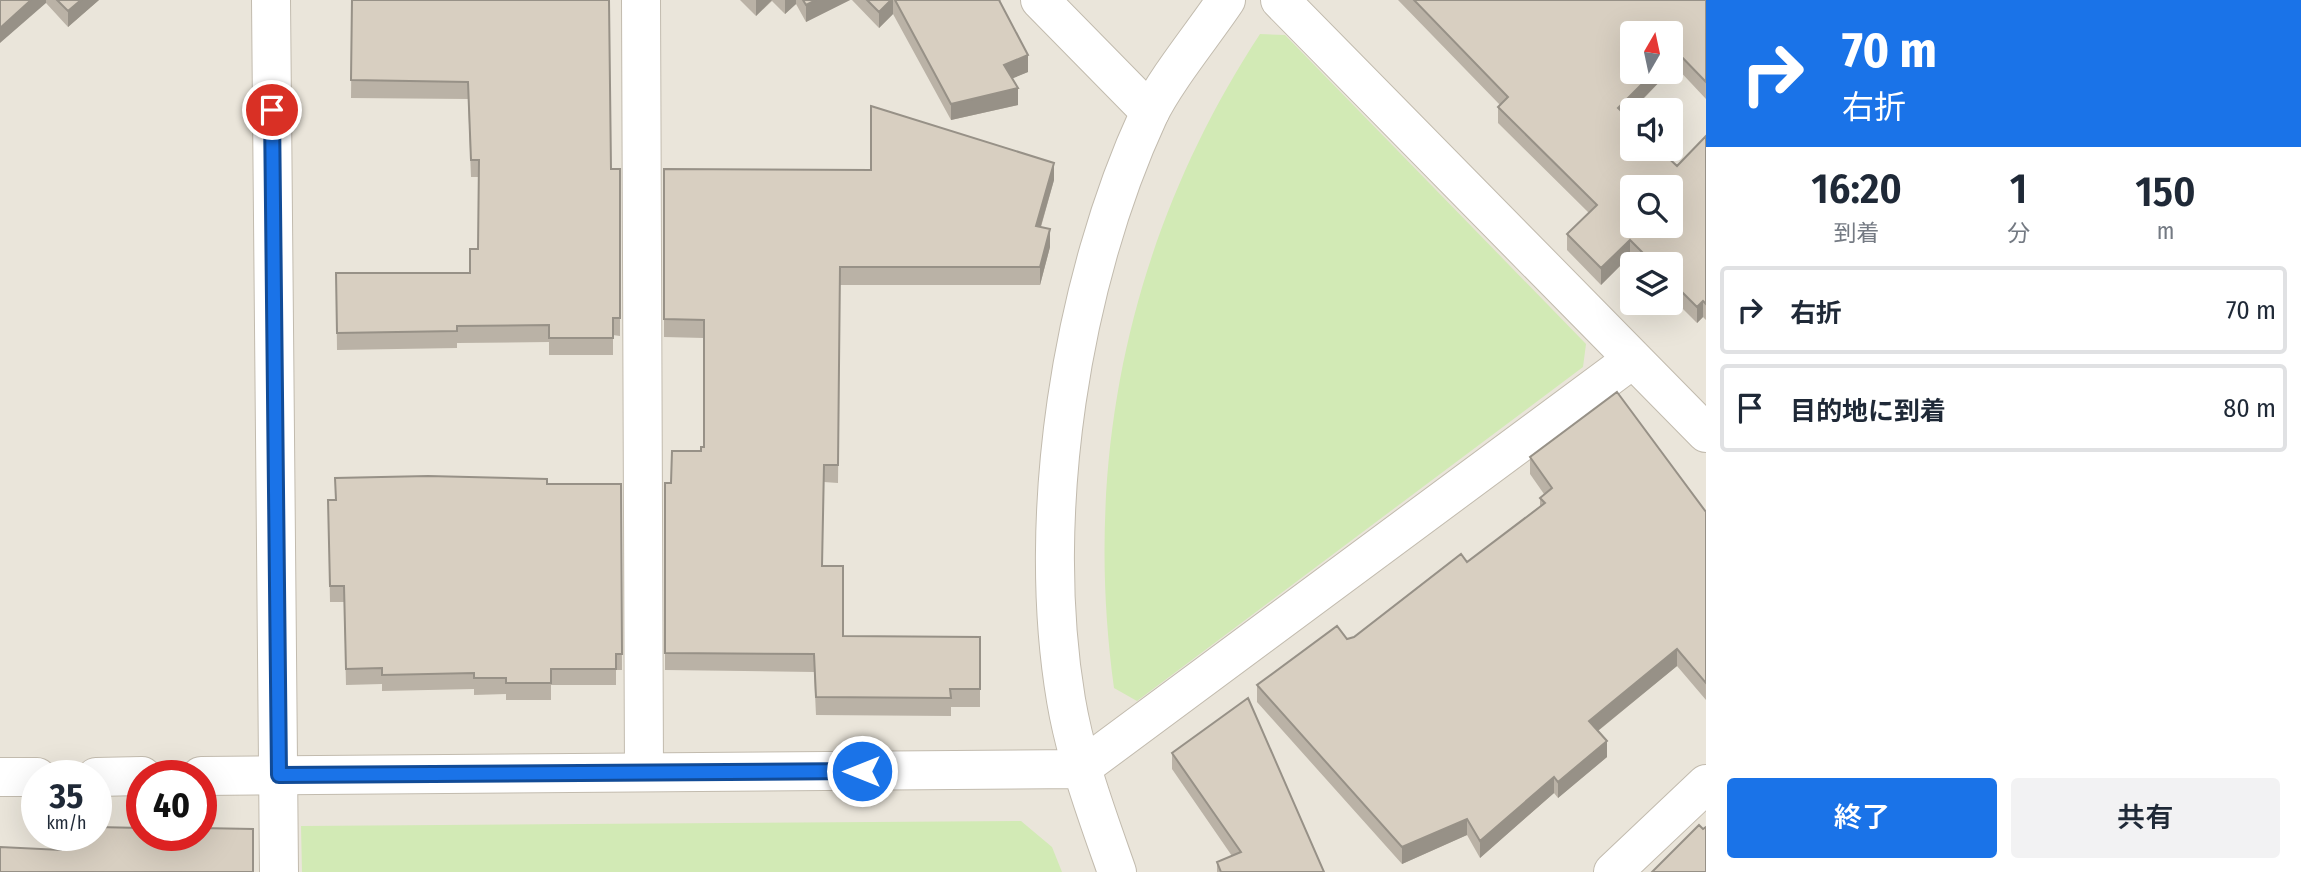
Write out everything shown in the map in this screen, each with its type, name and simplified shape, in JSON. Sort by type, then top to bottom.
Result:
[{"type":"street","points":[[271,0],[279,872]]},
{"type":"street","points":[[641,0],[644,772]]},
{"type":"street","points":[[1040,0],[1150,112]]},
{"type":"street","points":[[1117,872],[1080,769],[1065,698],[1056,583],[1060,448],[1075,347],[1092,274],[1150,112],[1226,0]]},
{"type":"street","points":[[1280,0],[1706,433]]},
{"type":"street","points":[[217,776],[1080,769],[1633,359]]},
{"type":"street","points":[[0,777],[21,777]]},
{"type":"street","points":[[1613,872],[1706,784]]},
{"type":"shaded area","points":[[0,0],[1706,0],[1706,872],[0,872]]},
{"type":"green space","points":[[1260,34],[1285,35],[1586,344],[1583,367],[1137,701],[1114,688],[1106,601],[1105,515],[1112,431],[1127,348],[1149,266],[1178,187],[1215,109]]},
{"type":"green space","points":[[1021,821],[1052,847],[1062,872],[302,872],[301,826]]},
{"type":"building","points":[[0,0],[31,0],[0,28]]},
{"type":"building","points":[[57,0],[81,0],[68,11]]},
{"type":"building","points":[[352,0],[609,0],[611,169],[620,169],[620,318],[613,318],[613,338],[549,338],[549,325],[457,326],[457,331],[337,333],[336,273],[470,273],[470,249],[478,249],[479,160],[471,160],[468,82],[351,80]]},
{"type":"building","points":[[803,0],[816,0],[806,5]]},
{"type":"building","points":[[867,0],[891,0],[879,12]]},
{"type":"building","points":[[895,0],[999,0],[1028,55],[1004,65],[1018,88],[951,104]]},
{"type":"building","points":[[1414,0],[1706,0],[1706,82],[1684,59],[1684,21],[1620,21],[1620,84],[1642,84],[1628,98],[1620,98],[1618,108],[1620,161],[1672,161],[1677,166],[1706,136],[1706,304],[1703,301],[1697,307],[1683,293],[1683,252],[1642,252],[1630,240],[1601,268],[1567,234],[1597,205],[1498,107],[1508,97]]},
{"type":"building","points":[[871,106],[1054,163],[1036,226],[1050,229],[1040,267],[840,267],[838,465],[824,465],[822,566],[843,566],[843,636],[980,637],[980,689],[950,689],[951,698],[816,697],[814,654],[665,653],[665,483],[671,483],[672,451],[701,451],[701,447],[704,447],[704,320],[664,319],[664,169],[871,170]]},
{"type":"building","points":[[1617,392],[1706,512],[1706,683],[1677,649],[1589,721],[1607,741],[1558,782],[1554,777],[1480,841],[1467,819],[1402,847],[1257,685],[1337,626],[1347,639],[1354,637],[1461,554],[1467,562],[1545,503],[1540,498],[1552,488],[1530,457]]},
{"type":"building","points":[[428,476],[547,479],[547,484],[621,484],[622,654],[616,654],[616,669],[551,669],[551,683],[506,683],[506,678],[474,678],[474,673],[382,675],[382,668],[346,669],[344,586],[330,586],[328,500],[336,500],[335,478]]},
{"type":"building","points":[[1248,698],[1324,872],[1221,872],[1217,862],[1241,852],[1172,753]]},
{"type":"building","points":[[1699,825],[1703,829],[1706,827],[1706,872],[1652,872]]},
{"type":"building","points":[[112,827],[126,828],[126,851],[217,851],[217,828],[253,829],[253,872],[0,872],[0,847],[21,848],[21,851],[112,851]]},
{"type":"route","points":[[272,110],[279,775],[862,771]]}]
